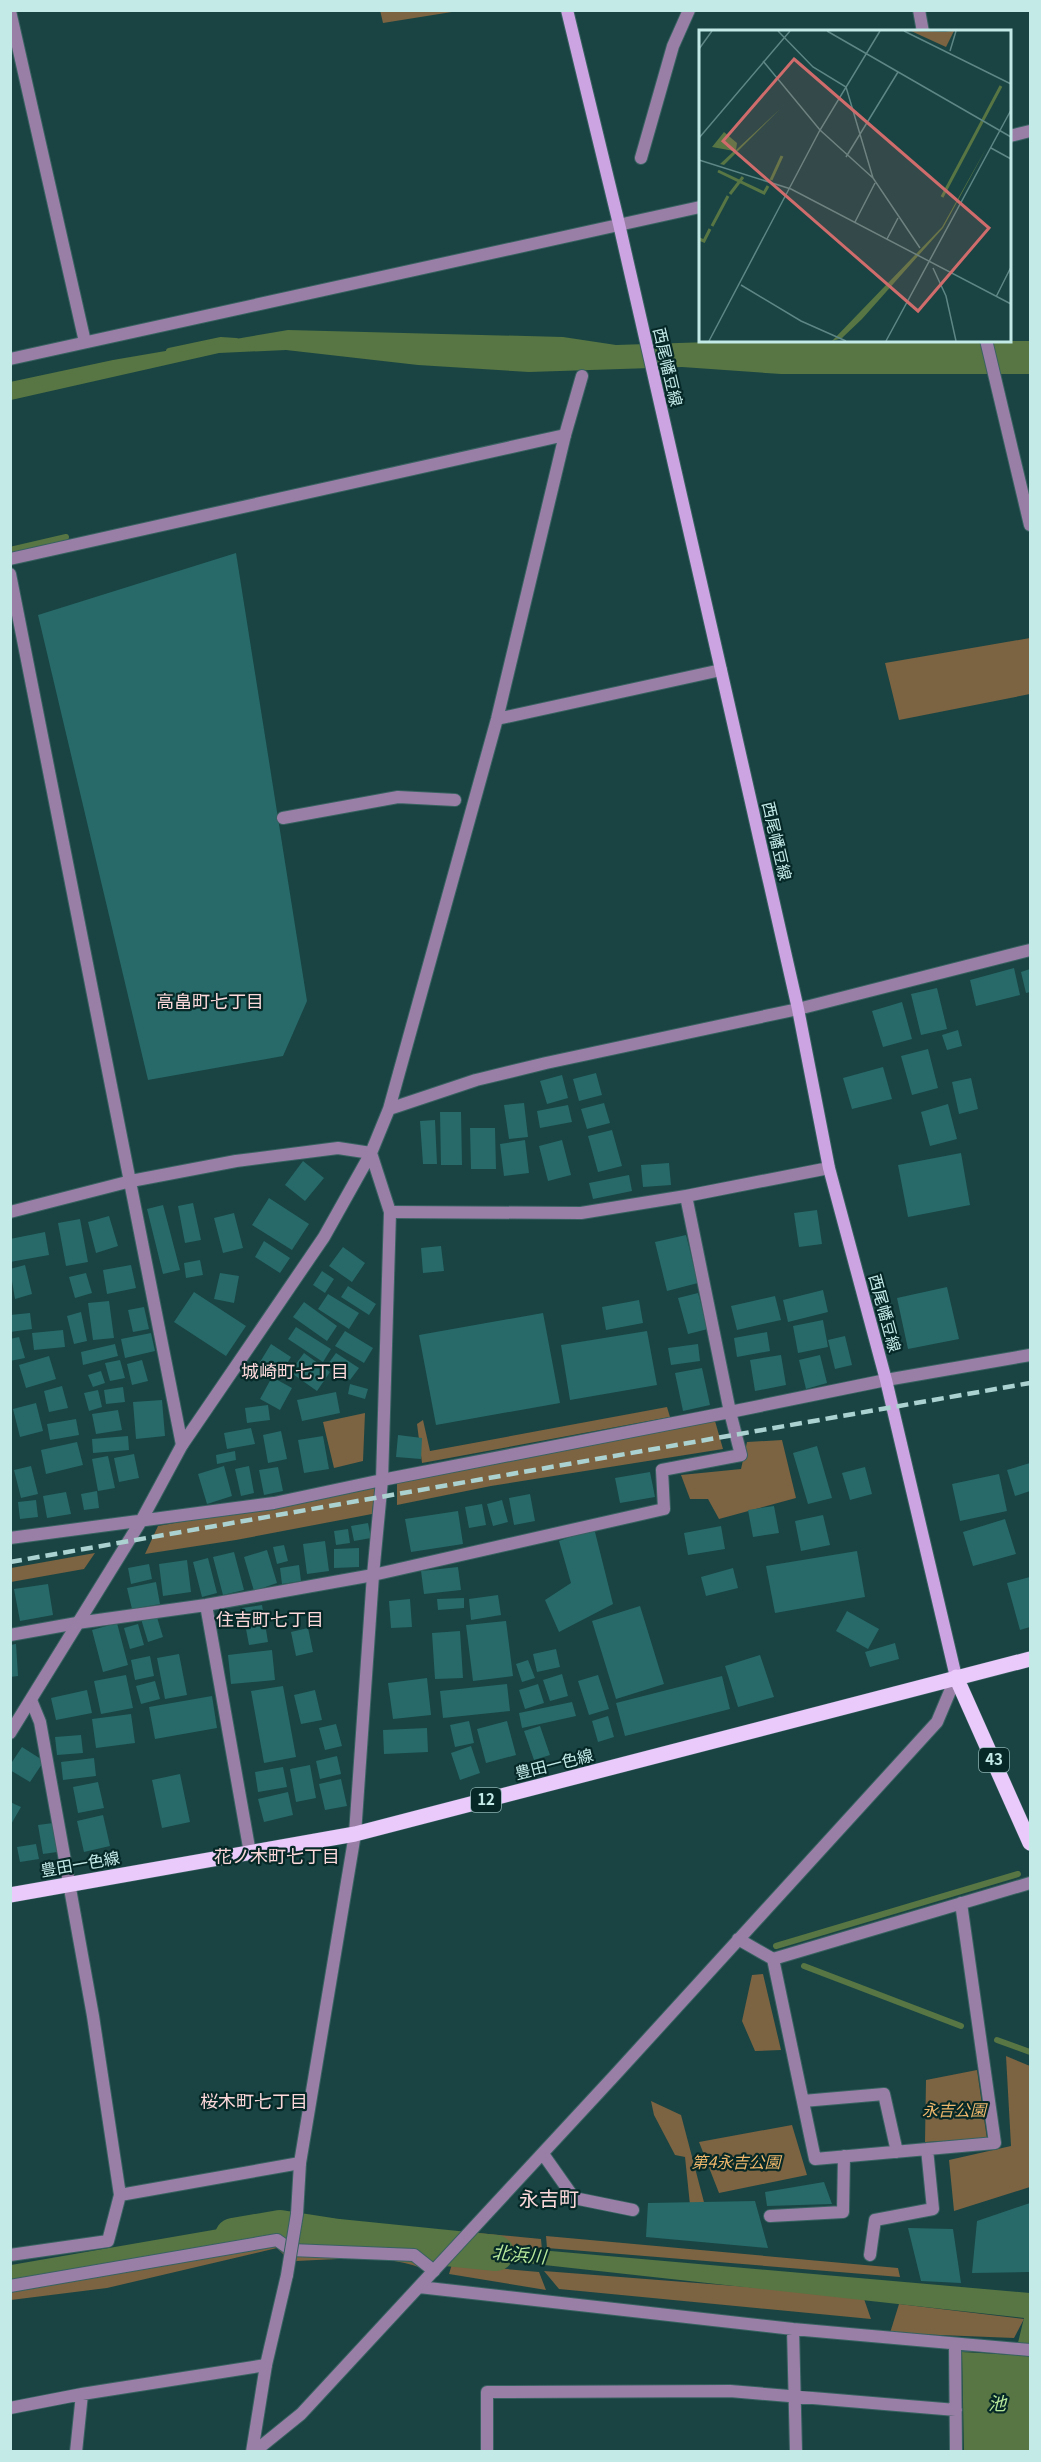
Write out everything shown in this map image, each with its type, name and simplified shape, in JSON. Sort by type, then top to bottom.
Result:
[{"type":"main road","name":"西尾幡豆線","points":[[567,10],[798,1009],[829,1168],[886,1380],[956,1677]]},
{"type":"main road","name":"豊田一色線","points":[[10,1895],[355,1834],[1030,1659]]},
{"type":"main road","name":"43","points":[[956,1677],[1030,1843]]},
{"type":"street","points":[[642,158],[673,46],[689,10]]},
{"type":"street","points":[[919,10],[923,30]]},
{"type":"street","points":[[10,11],[85,342]]},
{"type":"street","points":[[1011,136],[1030,131]]},
{"type":"street","points":[[10,358],[699,207]]},
{"type":"street","points":[[986,342],[1030,525]]},
{"type":"street","points":[[10,1733],[141,1521],[182,1445],[324,1237],[371,1153],[389,1109],[497,719],[565,435],[582,376]]},
{"type":"street","points":[[10,560],[565,435]]},
{"type":"street","points":[[10,574],[182,1445]]},
{"type":"street","points":[[497,719],[721,670]]},
{"type":"street","points":[[284,818],[398,797],[455,800]]},
{"type":"street","points":[[389,1109],[476,1080],[798,1009],[1030,950]]},
{"type":"street","points":[[10,1212],[131,1181],[236,1161],[339,1148],[371,1153]]},
{"type":"street","points":[[253,2451],[266,2365],[287,2275],[297,2214],[300,2163],[355,1834],[382,1480],[390,1212],[371,1153]]},
{"type":"street","points":[[390,1212],[581,1213],[686,1196],[829,1168]]},
{"type":"street","points":[[10,1635],[206,1605],[373,1575],[664,1509],[662,1470],[741,1455],[730,1412],[686,1196]]},
{"type":"street","points":[[10,1538],[274,1503],[886,1380],[1030,1355]]},
{"type":"street","points":[[206,1605],[250,1853]]},
{"type":"street","points":[[253,2451],[301,2414],[543,2154],[937,1722],[956,1677]]},
{"type":"street","points":[[10,2255],[108,2241],[120,2194],[70,1884],[40,1722],[32,1700]]},
{"type":"street","points":[[738,1939],[773,1959],[1030,1883]]},
{"type":"street","points":[[773,1959],[815,2159],[995,2143],[961,1903]]},
{"type":"street","points":[[803,2102],[884,2094],[897,2152]]},
{"type":"street","points":[[870,2255],[875,2220],[933,2209],[927,2149]]},
{"type":"street","points":[[543,2154],[574,2198],[633,2210]]},
{"type":"street","points":[[770,2216],[843,2212],[844,2156]]},
{"type":"street","points":[[120,2194],[300,2163]]},
{"type":"street","points":[[10,2286],[277,2240],[291,2250],[414,2255],[436,2268]]},
{"type":"street","points":[[419,2287],[793,2329],[1030,2350]]},
{"type":"street","points":[[793,2329],[796,2451]]},
{"type":"street","points":[[956,2345],[956,2451]]},
{"type":"street","points":[[10,2408],[82,2394],[266,2365]]},
{"type":"street","points":[[488,2451],[487,2392],[730,2391],[956,2410]]},
{"type":"street","points":[[76,2451],[82,2394]]},
{"type":"green space","points":[[380,10],[458,10],[458,11],[383,23]]},
{"type":"green space","points":[[1030,638],[1030,694],[899,720],[885,663]]},
{"type":"green space","points":[[667,1407],[670,1417],[422,1463],[417,1424],[423,1420],[430,1451]]},
{"type":"green space","points":[[365,1413],[363,1461],[334,1468],[323,1422]]},
{"type":"green space","points":[[715,1421],[723,1449],[491,1486],[397,1505],[397,1481]]},
{"type":"green space","points":[[782,1440],[796,1498],[719,1519],[708,1499],[690,1499],[681,1475],[741,1469],[747,1442]]},
{"type":"green space","points":[[375,1488],[372,1514],[236,1540],[145,1554],[158,1526]]},
{"type":"green space","points":[[95,1553],[84,1569],[11,1582],[11,1568]]},
{"type":"green space","points":[[763,1974],[781,2050],[755,2051],[742,2021],[752,1975]]},
{"type":"green space","points":[[1006,2056],[1030,2066],[1030,2187],[954,2211],[949,2160],[1011,2146]]},
{"type":"green space","name":"永吉公園","points":[[977,2070],[987,2139],[925,2142],[926,2080]]},
{"type":"green space","points":[[651,2101],[681,2115],[705,2206],[690,2205],[685,2157],[675,2155],[654,2115]]},
{"type":"green space","name":"第4永吉公園","points":[[792,2125],[807,2175],[719,2193],[699,2142]]},
{"type":"green space","points":[[478,2233],[541,2239],[542,2250],[477,2243]]},
{"type":"green space","points":[[546,2236],[898,2268],[900,2277],[547,2248]]},
{"type":"green space","points":[[302,2240],[427,2252],[439,2261],[430,2272],[415,2266],[382,2259],[296,2261]]},
{"type":"green space","points":[[289,2242],[285,2256],[277,2248],[107,2288],[11,2300],[11,2283]]},
{"type":"green space","points":[[452,2264],[539,2272],[546,2290],[449,2274]]},
{"type":"green space","points":[[544,2271],[863,2296],[871,2319],[559,2289]]},
{"type":"green space","points":[[899,2304],[1024,2319],[1014,2338],[890,2333]]},
{"type":"water","points":[[288,330],[563,337],[616,345],[711,342],[1030,341],[1030,374],[781,374],[682,367],[529,372],[418,365],[286,350],[219,353],[11,400],[10,382],[113,360]]},
{"type":"water","points":[[282,2218],[282,2238],[11,2283],[11,2265]]},
{"type":"water","points":[[301,2224],[444,2235],[427,2252],[416,2252],[302,2240]]},
{"type":"water","name":"北浜川","points":[[470,2244],[1030,2293],[1030,2451],[964,2451],[962,2352],[1015,2355],[1024,2318],[454,2255]]},
{"type":"building","points":[[236,553],[307,1001],[283,1056],[148,1080],[38,615]]},
{"type":"building","points":[[1014,968],[1020,995],[976,1006],[970,980]]},
{"type":"building","points":[[1030,969],[1030,992],[1026,993],[1021,972]]},
{"type":"building","points":[[937,988],[947,1029],[921,1035],[911,994]]},
{"type":"building","points":[[902,1002],[912,1039],[883,1047],[872,1011]]},
{"type":"building","points":[[958,1030],[962,1046],[947,1050],[942,1035]]},
{"type":"building","points":[[928,1049],[938,1088],[912,1095],[901,1056]]},
{"type":"building","points":[[883,1067],[892,1099],[852,1109],[843,1078]]},
{"type":"building","points":[[596,1073],[602,1095],[579,1101],[573,1079]]},
{"type":"building","points":[[562,1075],[568,1098],[547,1104],[540,1081]]},
{"type":"building","points":[[971,1078],[978,1109],[959,1114],[952,1082]]},
{"type":"building","points":[[524,1103],[528,1137],[509,1139],[504,1105]]},
{"type":"building","points":[[604,1103],[610,1123],[587,1129],[581,1109]]},
{"type":"building","points":[[948,1104],[957,1139],[930,1146],[921,1112]]},
{"type":"building","points":[[568,1105],[572,1122],[540,1128],[537,1111]]},
{"type":"building","points":[[440,1112],[461,1112],[462,1165],[441,1165]]},
{"type":"building","points":[[435,1120],[437,1164],[423,1164],[420,1121]]},
{"type":"building","points":[[470,1128],[495,1128],[496,1169],[471,1169]]},
{"type":"building","points":[[612,1130],[622,1166],[598,1172],[588,1136]]},
{"type":"building","points":[[525,1140],[529,1173],[504,1176],[500,1144]]},
{"type":"building","points":[[562,1140],[571,1175],[548,1181],[539,1146]]},
{"type":"building","points":[[961,1153],[970,1205],[908,1217],[898,1165]]},
{"type":"building","points":[[303,1161],[324,1178],[305,1201],[285,1185]]},
{"type":"building","points":[[669,1163],[671,1185],[643,1187],[641,1165]]},
{"type":"building","points":[[629,1175],[632,1191],[593,1199],[589,1183]]},
{"type":"building","points":[[269,1198],[309,1224],[292,1250],[252,1225]]},
{"type":"building","points":[[193,1203],[201,1240],[185,1243],[178,1206]]},
{"type":"building","points":[[163,1205],[180,1270],[163,1274],[147,1209]]},
{"type":"building","points":[[817,1210],[822,1244],[799,1247],[794,1213]]},
{"type":"building","points":[[234,1213],[243,1248],[223,1253],[214,1218]]},
{"type":"building","points":[[109,1216],[118,1246],[96,1253],[88,1222]]},
{"type":"building","points":[[80,1219],[88,1262],[66,1266],[58,1223]]},
{"type":"building","points":[[45,1232],[49,1255],[10,1262],[10,1239]]},
{"type":"building","points":[[686,1235],[698,1283],[667,1291],[655,1242]]},
{"type":"building","points":[[264,1241],[290,1258],[280,1273],[255,1257]]},
{"type":"building","points":[[441,1246],[444,1271],[423,1273],[421,1248]]},
{"type":"building","points":[[343,1247],[365,1263],[352,1282],[329,1266]]},
{"type":"building","points":[[200,1260],[203,1275],[186,1278],[184,1263]]},
{"type":"building","points":[[25,1265],[32,1294],[15,1299],[10,1269]]},
{"type":"building","points":[[131,1265],[136,1288],[107,1294],[103,1270]]},
{"type":"building","points":[[322,1271],[334,1279],[325,1293],[313,1285]]},
{"type":"building","points":[[86,1273],[92,1293],[75,1298],[69,1277]]},
{"type":"building","points":[[220,1273],[239,1276],[234,1303],[214,1299]]},
{"type":"building","points":[[348,1286],[376,1304],[369,1315],[341,1297]]},
{"type":"building","points":[[947,1287],[959,1339],[908,1349],[897,1298]]},
{"type":"building","points":[[823,1290],[828,1312],[788,1322],[783,1300]]},
{"type":"building","points":[[194,1292],[246,1326],[226,1356],[174,1322]]},
{"type":"building","points":[[698,1293],[708,1329],[688,1334],[678,1298]]},
{"type":"building","points":[[328,1294],[359,1313],[349,1329],[318,1309]]},
{"type":"building","points":[[775,1296],[781,1320],[737,1330],[731,1306]]},
{"type":"building","points":[[639,1300],[643,1323],[606,1330],[602,1307]]},
{"type":"building","points":[[109,1301],[114,1338],[93,1340],[88,1303]]},
{"type":"building","points":[[304,1302],[337,1326],[327,1341],[293,1317]]},
{"type":"building","points":[[144,1307],[149,1329],[133,1332],[128,1310]]},
{"type":"building","points":[[81,1312],[87,1341],[74,1344],[67,1316]]},
{"type":"building","points":[[30,1313],[32,1329],[10,1332],[10,1315]]},
{"type":"building","points":[[543,1313],[560,1403],[436,1425],[419,1335]]},
{"type":"building","points":[[823,1320],[828,1347],[798,1353],[793,1326]]},
{"type":"building","points":[[296,1327],[331,1349],[323,1362],[288,1339]]},
{"type":"building","points":[[63,1330],[65,1347],[34,1350],[32,1333]]},
{"type":"building","points":[[345,1331],[373,1348],[364,1363],[335,1346]]},
{"type":"building","points":[[647,1331],[657,1385],[570,1400],[561,1345]]},
{"type":"building","points":[[767,1332],[770,1351],[737,1357],[734,1338]]},
{"type":"building","points":[[151,1333],[155,1351],[125,1358],[121,1339]]},
{"type":"building","points":[[845,1336],[852,1365],[835,1369],[828,1340]]},
{"type":"building","points":[[19,1337],[25,1358],[10,1361],[10,1339]]},
{"type":"building","points":[[115,1344],[118,1356],[83,1365],[81,1352]]},
{"type":"building","points":[[271,1344],[291,1357],[280,1375],[260,1362]]},
{"type":"building","points":[[698,1344],[700,1361],[671,1365],[668,1348]]},
{"type":"building","points":[[304,1353],[330,1372],[317,1391],[290,1372]]},
{"type":"building","points":[[336,1353],[359,1368],[350,1380],[328,1364]]},
{"type":"building","points":[[781,1355],[786,1385],[755,1391],[750,1360]]},
{"type":"building","points":[[820,1355],[827,1383],[806,1389],[799,1360]]},
{"type":"building","points":[[49,1356],[56,1379],[26,1388],[19,1365]]},
{"type":"building","points":[[120,1360],[125,1378],[110,1381],[105,1363]]},
{"type":"building","points":[[142,1360],[148,1381],[132,1385],[127,1364]]},
{"type":"building","points":[[702,1368],[710,1405],[683,1411],[675,1373]]},
{"type":"building","points":[[101,1371],[105,1383],[93,1387],[88,1375]]},
{"type":"building","points":[[272,1377],[292,1388],[280,1410],[260,1399]]},
{"type":"building","points":[[350,1384],[368,1389],[365,1399],[348,1394]]},
{"type":"building","points":[[62,1386],[68,1408],[49,1412],[44,1391]]},
{"type":"building","points":[[123,1387],[125,1402],[106,1404],[104,1390]]},
{"type":"building","points":[[98,1390],[102,1407],[89,1411],[84,1393]]},
{"type":"building","points":[[336,1392],[340,1413],[302,1421],[297,1400]]},
{"type":"building","points":[[162,1400],[165,1436],[136,1439],[133,1402]]},
{"type":"building","points":[[36,1403],[43,1431],[20,1437],[13,1409]]},
{"type":"building","points":[[268,1405],[270,1420],[247,1423],[245,1408]]},
{"type":"building","points":[[118,1410],[122,1430],[96,1434],[92,1414]]},
{"type":"building","points":[[76,1419],[79,1435],[50,1440],[47,1424]]},
{"type":"building","points":[[251,1428],[255,1444],[227,1449],[224,1433]]},
{"type":"building","points":[[281,1431],[287,1459],[268,1463],[263,1435]]},
{"type":"building","points":[[398,1435],[422,1438],[421,1459],[396,1457]]},
{"type":"building","points":[[128,1436],[129,1450],[93,1453],[92,1439]]},
{"type":"building","points":[[323,1436],[329,1469],[304,1473],[298,1440]]},
{"type":"building","points":[[77,1442],[83,1465],[46,1474],[41,1450]]},
{"type":"building","points":[[817,1446],[832,1498],[808,1504],[793,1453]]},
{"type":"building","points":[[235,1451],[236,1460],[217,1464],[216,1455]]},
{"type":"building","points":[[134,1454],[139,1478],[119,1482],[114,1458]]},
{"type":"building","points":[[108,1456],[115,1488],[98,1491],[92,1459]]},
{"type":"building","points":[[1030,1463],[1030,1491],[1015,1496],[1007,1470]]},
{"type":"building","points":[[31,1466],[38,1494],[21,1498],[14,1470]]},
{"type":"building","points":[[224,1466],[232,1496],[207,1504],[198,1474]]},
{"type":"building","points":[[249,1466],[254,1493],[241,1496],[235,1469]]},
{"type":"building","points":[[278,1467],[283,1491],[264,1495],[259,1470]]},
{"type":"building","points":[[865,1467],[872,1494],[850,1500],[842,1473]]},
{"type":"building","points":[[650,1472],[655,1497],[620,1503],[615,1478]]},
{"type":"building","points":[[999,1474],[1007,1511],[960,1521],[952,1484]]},
{"type":"building","points":[[97,1491],[99,1508],[84,1510],[81,1494]]},
{"type":"building","points":[[66,1492],[71,1514],[47,1518],[43,1496]]},
{"type":"building","points":[[530,1494],[535,1521],[514,1525],[509,1498]]},
{"type":"building","points":[[36,1500],[38,1517],[20,1519],[18,1502]]},
{"type":"building","points":[[502,1500],[508,1522],[493,1526],[487,1504]]},
{"type":"building","points":[[482,1504],[486,1525],[469,1528],[465,1507]]},
{"type":"building","points":[[774,1506],[779,1533],[753,1537],[748,1510]]},
{"type":"building","points":[[458,1511],[463,1544],[411,1552],[405,1519]]},
{"type":"building","points":[[823,1515],[830,1545],[801,1551],[795,1521]]},
{"type":"building","points":[[1005,1519],[1016,1554],[973,1566],[963,1532]]},
{"type":"building","points":[[368,1523],[371,1538],[354,1541],[351,1526]]},
{"type":"building","points":[[721,1526],[725,1549],[688,1555],[684,1533]]},
{"type":"building","points":[[594,1528],[613,1604],[559,1632],[545,1600],[571,1583],[559,1541]]},
{"type":"building","points":[[348,1529],[350,1543],[336,1545],[334,1531]]},
{"type":"building","points":[[325,1541],[329,1571],[307,1574],[303,1544]]},
{"type":"building","points":[[284,1545],[288,1561],[277,1564],[273,1547]]},
{"type":"building","points":[[359,1548],[359,1567],[334,1568],[334,1549]]},
{"type":"building","points":[[267,1550],[277,1583],[254,1591],[244,1557]]},
{"type":"building","points":[[857,1551],[865,1597],[775,1613],[766,1566]]},
{"type":"building","points":[[234,1552],[244,1590],[223,1595],[213,1557]]},
{"type":"building","points":[[208,1558],[217,1593],[202,1597],[193,1562]]},
{"type":"building","points":[[187,1560],[191,1592],[163,1596],[159,1564]]},
{"type":"building","points":[[149,1564],[152,1579],[131,1584],[128,1568]]},
{"type":"building","points":[[299,1565],[301,1581],[282,1584],[280,1568]]},
{"type":"building","points":[[458,1567],[461,1590],[424,1594],[421,1571]]},
{"type":"building","points":[[733,1568],[738,1588],[706,1596],[701,1577]]},
{"type":"building","points":[[1030,1577],[1030,1627],[1020,1630],[1007,1583]]},
{"type":"building","points":[[156,1582],[160,1604],[132,1609],[127,1588]]},
{"type":"building","points":[[48,1584],[53,1615],[20,1621],[14,1589]]},
{"type":"building","points":[[498,1595],[501,1615],[471,1620],[469,1599]]},
{"type":"building","points":[[464,1598],[464,1608],[438,1610],[437,1599]]},
{"type":"building","points":[[410,1599],[412,1627],[391,1628],[389,1601]]},
{"type":"building","points":[[262,1605],[268,1642],[249,1645],[242,1608]]},
{"type":"building","points":[[640,1606],[664,1684],[616,1699],[592,1621]]},
{"type":"building","points":[[847,1611],[879,1629],[868,1649],[836,1631]]},
{"type":"building","points":[[156,1614],[163,1637],[148,1642],[141,1619]]},
{"type":"building","points":[[506,1621],[513,1676],[473,1681],[466,1625]]},
{"type":"building","points":[[117,1623],[128,1665],[103,1672],[92,1630]]},
{"type":"building","points":[[138,1624],[144,1645],[130,1649],[124,1628]]},
{"type":"building","points":[[308,1628],[313,1652],[296,1656],[291,1632]]},
{"type":"building","points":[[460,1631],[463,1678],[435,1679],[432,1633]]},
{"type":"building","points":[[895,1643],[899,1659],[870,1667],[865,1652]]},
{"type":"building","points":[[16,1644],[18,1676],[10,1677],[10,1645]]},
{"type":"building","points":[[556,1649],[560,1667],[537,1672],[533,1654]]},
{"type":"building","points":[[272,1650],[275,1680],[231,1684],[228,1655]]},
{"type":"building","points":[[179,1654],[187,1695],[165,1699],[157,1658]]},
{"type":"building","points":[[760,1655],[774,1697],[738,1707],[725,1666]]},
{"type":"building","points":[[150,1656],[154,1676],[135,1680],[131,1660]]},
{"type":"building","points":[[528,1660],[535,1678],[522,1682],[516,1664]]},
{"type":"building","points":[[562,1674],[568,1696],[550,1701],[543,1680]]},
{"type":"building","points":[[126,1675],[133,1708],[101,1714],[94,1681]]},
{"type":"building","points":[[598,1675],[609,1709],[589,1715],[578,1681]]},
{"type":"building","points":[[722,1676],[730,1709],[625,1736],[616,1703]]},
{"type":"building","points":[[427,1678],[431,1715],[393,1719],[388,1683]]},
{"type":"building","points":[[155,1681],[160,1699],[141,1704],[136,1686]]},
{"type":"building","points":[[507,1684],[510,1711],[443,1718],[440,1691]]},
{"type":"building","points":[[538,1684],[544,1703],[525,1709],[519,1690]]},
{"type":"building","points":[[283,1686],[296,1757],[264,1763],[251,1691]]},
{"type":"building","points":[[87,1690],[92,1713],[56,1720],[51,1698]]},
{"type":"building","points":[[315,1690],[322,1720],[301,1724],[294,1695]]},
{"type":"building","points":[[212,1696],[217,1728],[155,1739],[149,1707]]},
{"type":"building","points":[[572,1702],[576,1716],[522,1728],[519,1713]]},
{"type":"building","points":[[131,1714],[135,1743],[96,1748],[92,1719]]},
{"type":"building","points":[[608,1716],[614,1737],[598,1742],[592,1721]]},
{"type":"building","points":[[469,1721],[474,1743],[455,1747],[450,1725]]},
{"type":"building","points":[[507,1721],[516,1755],[486,1763],[477,1729]]},
{"type":"building","points":[[336,1724],[342,1746],[325,1750],[319,1728]]},
{"type":"building","points":[[540,1726],[550,1755],[534,1760],[524,1731]]},
{"type":"building","points":[[427,1728],[428,1752],[384,1754],[383,1730]]},
{"type":"building","points":[[81,1735],[83,1753],[57,1755],[55,1737]]},
{"type":"building","points":[[471,1746],[480,1773],[460,1780],[451,1753]]},
{"type":"building","points":[[22,1747],[44,1761],[30,1782],[10,1770],[10,1765]]},
{"type":"building","points":[[337,1756],[341,1774],[320,1779],[316,1761]]},
{"type":"building","points":[[94,1758],[96,1776],[63,1780],[61,1762]]},
{"type":"building","points":[[310,1765],[316,1798],[296,1802],[290,1769]]},
{"type":"building","points":[[283,1767],[287,1787],[258,1792],[255,1772]]},
{"type":"building","points":[[180,1774],[190,1822],[162,1828],[152,1780]]},
{"type":"building","points":[[341,1779],[347,1806],[325,1810],[319,1784]]},
{"type":"building","points":[[98,1782],[104,1808],[78,1813],[73,1787]]},
{"type":"building","points":[[288,1792],[293,1815],[264,1822],[258,1799]]},
{"type":"building","points":[[10,1802],[21,1807],[10,1826]]},
{"type":"building","points":[[103,1815],[110,1846],[84,1852],[77,1821]]},
{"type":"building","points":[[53,1823],[57,1852],[43,1854],[38,1825]]},
{"type":"building","points":[[36,1844],[39,1859],[20,1862],[17,1847]]},
{"type":"building","points":[[824,2182],[832,2204],[767,2206],[765,2192]]},
{"type":"building","points":[[755,2201],[768,2248],[646,2237],[648,2203]]},
{"type":"building","points":[[1030,2203],[1030,2272],[972,2273],[977,2221]]},
{"type":"building","points":[[908,2228],[953,2229],[961,2283],[921,2281]]},
{"type":"waterway","points":[[169,351],[221,340],[236,341]]},
{"type":"waterway","points":[[10,550],[66,537]]},
{"type":"waterway","points":[[776,1946],[1018,1874]]},
{"type":"waterway","points":[[804,1966],[961,2026]]},
{"type":"waterway","points":[[997,2040],[1030,2052]]},
{"type":"waterway","name":"北浜川","points":[[233,2236],[280,2228],[338,2237],[496,2253]]},
{"type":"railway","points":[[10,1562],[1030,1383]]},
{"type":"district","name":"高畠町七丁目","points":[[210,1002]]},
{"type":"district","name":"城崎町七丁目","points":[[295,1372]]},
{"type":"district","name":"住吉町七丁目","points":[[270,1620]]},
{"type":"district","name":"花ノ木町七丁目","points":[[277,1857]]},
{"type":"district","name":"桜木町七丁目","points":[[254,2102]]},
{"type":"district","name":"永吉町","points":[[549,2199]]},
{"type":"water label","name":"池","points":[[997,2404]]}]
